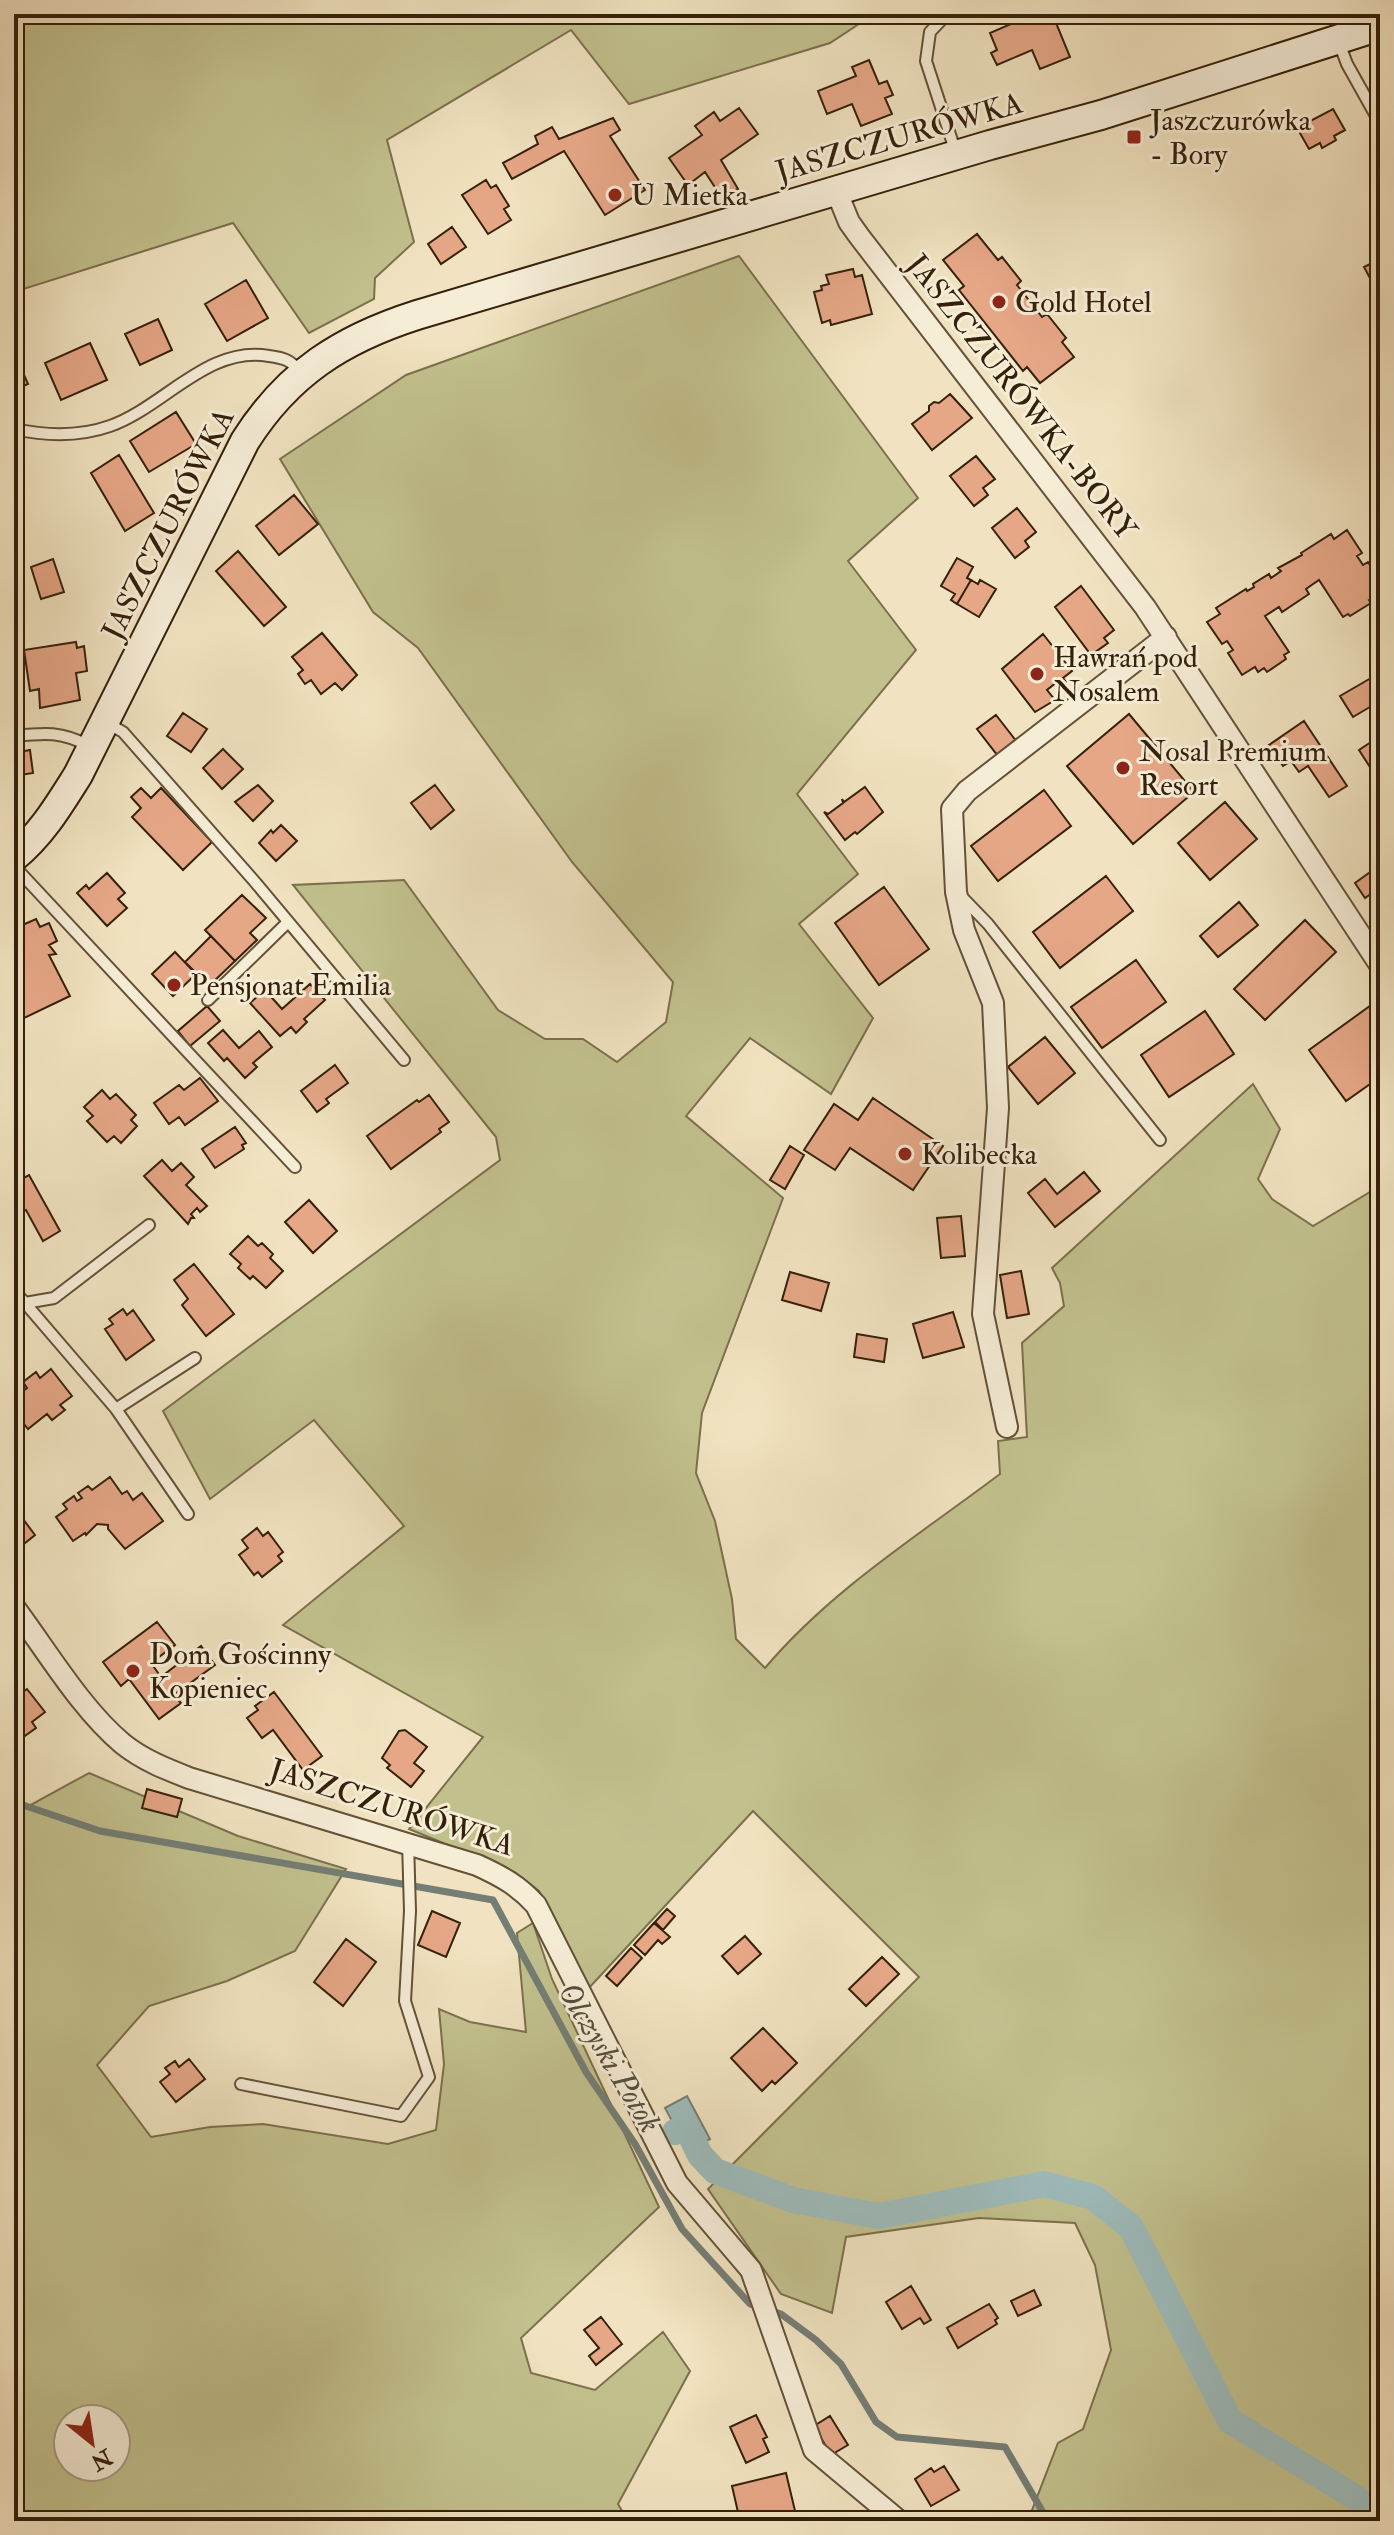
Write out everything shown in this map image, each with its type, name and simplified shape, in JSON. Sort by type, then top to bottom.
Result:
[{"type":"street","name":"JASZCZURÓWKA","points":[[14,857],[51,819],[92,748],[245,441],[271,404],[301,374],[346,343],[399,321],[836,190],[1148,101],[1380,26]]},
{"type":"street","name":"JASZCZURÓWKA-BORY","points":[[836,190],[859,236],[1166,637],[1380,965]]},
{"type":"street","points":[[1007,1427],[983,1314],[998,1108],[993,1003],[964,930],[956,892],[952,809],[967,791],[1166,637]]},
{"type":"street","name":"JASZCZURÓWKA","points":[[14,1607],[101,1722],[139,1755],[189,1778],[408,1842],[506,1877],[519,1887],[536,1905],[677,2183],[751,2270],[814,2450],[899,2521]]},
{"type":"lane","points":[[947,14],[930,32],[926,61],[957,155]]},
{"type":"lane","points":[[1338,38],[1347,64],[1380,123]]},
{"type":"lane","points":[[14,429],[54,435],[84,434],[137,414],[204,369],[230,358],[254,353],[287,359],[301,374]]},
{"type":"lane","points":[[106,722],[123,732],[404,1060]]},
{"type":"lane","points":[[14,736],[54,732],[92,748]]},
{"type":"lane","points":[[14,866],[295,1167]]},
{"type":"lane","points":[[956,892],[988,924],[1160,1140]]},
{"type":"lane","points":[[208,1000],[288,922]]},
{"type":"lane","points":[[25,1303],[54,1298],[149,1225]]},
{"type":"lane","points":[[14,1291],[116,1409],[188,1514]]},
{"type":"lane","points":[[116,1409],[195,1358]]},
{"type":"lane","points":[[241,2084],[401,2116],[429,2077],[405,2001],[410,1911],[408,1842]]},
{"type":"shaded area","points":[[14,14],[874,14],[830,43],[629,104],[571,30],[387,140],[414,242],[375,278],[374,299],[309,333],[233,223],[14,292]]},
{"type":"shaded area","points":[[739,256],[918,498],[848,561],[916,650],[797,794],[858,874],[799,924],[873,1018],[831,1094],[750,1038],[686,1116],[783,1198],[702,1413],[696,1473],[715,1521],[732,1599],[736,1639],[765,1668],[847,1588],[1000,1474],[998,1441],[1027,1437],[1022,1343],[1064,1306],[1060,1283],[1052,1268],[1253,1084],[1280,1129],[1258,1179],[1272,1199],[1313,1226],[1380,1186],[1380,2521],[1031,2521],[1029,2518],[1058,2443],[1083,2429],[1111,2350],[1095,2265],[1075,2223],[979,2218],[846,2237],[832,2313],[781,2294],[708,2189],[919,1977],[753,1811],[588,1989],[539,1891],[514,1872],[409,1829],[483,1737],[283,1625],[404,1526],[314,1420],[210,1499],[163,1411],[500,1160],[496,1137],[293,885],[404,880],[498,1010],[545,1039],[583,1039],[617,1062],[666,1022],[673,982],[572,862],[418,648],[373,612],[280,459],[406,375]]},
{"type":"shaded area","points":[[89,1773],[238,1836],[346,1869],[295,1951],[227,1981],[149,2006],[97,2065],[151,2137],[210,2127],[263,2124],[388,2144],[436,2130],[444,2064],[439,2009],[470,2022],[526,2032],[517,1933],[533,1923],[552,1979],[659,2207],[521,2338],[531,2373],[595,2390],[663,2332],[690,2371],[618,2504],[628,2521],[14,2521],[14,1814]]},
{"type":"water","points":[[687,2096],[710,2139],[688,2151],[665,2108]]},
{"type":"building","points":[[1017,14],[1064,14],[1054,18],[1070,57],[1040,69],[1032,50],[997,65],[991,53],[997,50],[990,33],[1020,20]]},
{"type":"building","points":[[869,60],[879,84],[887,81],[893,95],[885,98],[892,114],[861,126],[852,104],[827,114],[818,91],[856,76],[852,67]]},
{"type":"building","points":[[739,108],[758,134],[721,160],[738,189],[720,195],[705,172],[688,185],[669,158],[702,135],[695,126],[714,112],[720,121]]},
{"type":"building","points":[[1333,109],[1345,130],[1322,148],[1320,143],[1309,149],[1297,128]]},
{"type":"building","points":[[613,118],[620,130],[610,136],[645,190],[605,215],[564,151],[512,179],[503,163],[538,144],[535,136],[552,127],[559,139]]},
{"type":"building","points":[[486,180],[491,188],[496,185],[509,206],[504,209],[511,220],[488,234],[462,195]]},
{"type":"building","points":[[452,227],[466,247],[441,264],[428,244]]},
{"type":"building","name":"Gold Hotel","points":[[977,234],[998,260],[1002,257],[1021,281],[1017,285],[1042,317],[1047,314],[1066,338],[1062,342],[1074,357],[1040,383],[1027,367],[1023,371],[959,290],[964,286],[943,260]]},
{"type":"building","points":[[1380,259],[1380,297],[1364,267]]},
{"type":"building","points":[[853,269],[855,277],[862,275],[872,314],[831,325],[830,320],[822,323],[814,292],[829,284],[826,275]]},
{"type":"building","points":[[246,280],[268,318],[227,341],[205,304]]},
{"type":"building","points":[[158,319],[172,350],[140,365],[125,334]]},
{"type":"building","points":[[90,343],[107,380],[61,400],[45,363]]},
{"type":"building","points":[[14,352],[28,384],[14,390]]},
{"type":"building","points":[[950,394],[972,418],[932,450],[912,424],[929,411],[929,406],[934,402],[939,403]]},
{"type":"building","points":[[176,412],[196,444],[149,472],[130,441]]},
{"type":"building","points":[[119,455],[154,513],[125,531],[91,473]]},
{"type":"building","points":[[976,456],[995,479],[983,488],[988,495],[974,506],[950,476]]},
{"type":"building","points":[[294,495],[318,524],[279,555],[256,526]]},
{"type":"building","points":[[1017,508],[1036,532],[1025,541],[1029,547],[1015,558],[992,528]]},
{"type":"building","points":[[1347,530],[1362,553],[1357,556],[1363,565],[1368,562],[1380,581],[1380,586],[1371,592],[1374,597],[1369,600],[1371,603],[1343,617],[1319,580],[1306,589],[1309,594],[1282,612],[1279,607],[1265,616],[1289,652],[1284,655],[1286,659],[1267,672],[1264,668],[1258,672],[1255,667],[1242,675],[1228,653],[1233,650],[1227,641],[1222,644],[1207,622],[1220,614],[1216,608],[1254,587],[1253,584],[1269,574],[1271,578],[1281,571],[1278,568],[1331,534],[1334,539]]},
{"type":"building","points":[[238,551],[286,607],[264,626],[216,571]]},
{"type":"building","points":[[957,558],[973,567],[967,578],[971,580],[957,604],[951,600],[955,594],[941,586]]},
{"type":"building","points":[[53,559],[64,592],[41,599],[31,567]]},
{"type":"building","points":[[971,580],[978,584],[980,580],[996,589],[979,617],[957,604]]},
{"type":"building","points":[[1081,586],[1114,630],[1104,638],[1108,643],[1091,655],[1055,607]]},
{"type":"building","points":[[322,633],[357,675],[342,690],[335,683],[321,694],[311,680],[305,684],[298,674],[303,670],[292,657]]},
{"type":"building","name":"Hawrań pod Nosalem","points":[[1043,634],[1072,671],[1063,678],[1066,682],[1060,686],[1057,682],[1047,690],[1055,700],[1035,712],[1002,669]]},
{"type":"building","points":[[76,642],[77,648],[84,646],[87,671],[76,673],[80,700],[40,708],[39,689],[30,691],[24,650]]},
{"type":"building","points":[[1371,678],[1380,693],[1380,701],[1353,717],[1340,696]]},
{"type":"building","points":[[183,713],[207,729],[191,752],[167,736]]},
{"type":"building","points":[[1129,714],[1194,792],[1133,844],[1067,766]]},
{"type":"building","points":[[996,715],[1017,742],[998,756],[977,729]]},
{"type":"building","points":[[1304,721],[1347,786],[1329,797],[1308,766],[1299,772],[1291,761],[1283,766],[1269,745]]},
{"type":"building","points":[[1380,736],[1380,771],[1375,775],[1359,750]]},
{"type":"building","points":[[223,749],[243,769],[222,789],[203,768]]},
{"type":"building","points":[[30,750],[33,773],[14,776],[14,753]]},
{"type":"building","points":[[258,785],[273,801],[253,821],[235,802]]},
{"type":"building","points":[[435,785],[454,810],[431,829],[411,803]]},
{"type":"building","points":[[865,787],[883,812],[845,840],[824,812],[828,814],[843,803],[842,799],[844,802]]},
{"type":"building","points":[[141,788],[151,798],[161,788],[212,842],[183,870],[132,817],[141,808],[131,797]]},
{"type":"building","points":[[1044,790],[1071,826],[998,881],[971,846]]},
{"type":"building","points":[[1225,802],[1257,839],[1210,880],[1178,843]]},
{"type":"building","points":[[281,825],[297,841],[276,861],[259,843],[271,830],[273,833]]},
{"type":"building","points":[[1380,865],[1380,898],[1375,891],[1365,898],[1355,883]]},
{"type":"building","points":[[107,873],[125,893],[118,899],[127,908],[107,926],[77,893],[86,885],[89,889]]},
{"type":"building","points":[[1106,876],[1133,911],[1060,968],[1033,932]]},
{"type":"building","points":[[884,887],[929,949],[879,985],[835,923]]},
{"type":"building","points":[[242,895],[266,918],[250,933],[257,940],[235,961],[205,930]]},
{"type":"building","points":[[1239,902],[1258,925],[1218,957],[1200,936]]},
{"type":"building","points":[[36,919],[40,927],[49,923],[57,941],[49,945],[56,954],[49,955],[70,996],[22,1019],[14,1002],[14,923],[18,927]]},
{"type":"building","points":[[1305,920],[1336,952],[1265,1020],[1234,989]]},
{"type":"building","points":[[211,936],[235,961],[209,986],[185,962]]},
{"type":"building","name":"Pensjonat Emilia","points":[[175,952],[196,974],[173,996],[152,974]]},
{"type":"building","points":[[1136,960],[1166,1002],[1102,1048],[1071,1007]]},
{"type":"building","points":[[310,984],[325,1000],[304,1019],[307,1022],[296,1033],[291,1027],[280,1036],[250,1003],[265,990],[282,1009]]},
{"type":"building","points":[[1374,1003],[1380,1012],[1380,1077],[1346,1101],[1309,1050]]},
{"type":"building","points":[[207,1006],[220,1021],[190,1046],[178,1031]]},
{"type":"building","points":[[1205,1011],[1234,1054],[1169,1097],[1141,1055]]},
{"type":"building","points":[[223,1030],[239,1048],[259,1031],[272,1047],[253,1063],[257,1067],[245,1078],[208,1043]]},
{"type":"building","points":[[1045,1037],[1075,1073],[1038,1104],[1008,1067]]},
{"type":"building","points":[[335,1065],[348,1083],[326,1099],[329,1103],[317,1112],[301,1091]]},
{"type":"building","points":[[200,1078],[218,1101],[185,1125],[179,1117],[169,1124],[154,1103],[179,1085],[184,1090]]},
{"type":"building","points":[[102,1090],[110,1099],[116,1094],[136,1115],[131,1120],[137,1126],[121,1143],[114,1136],[107,1142],[87,1121],[93,1116],[84,1107]]},
{"type":"building","points":[[429,1095],[449,1122],[439,1129],[441,1132],[391,1169],[367,1136],[417,1100],[419,1102]]},
{"type":"building","points":[[873,1098],[943,1146],[913,1190],[850,1148],[835,1170],[804,1150],[834,1104],[858,1120]]},
{"type":"building","points":[[235,1127],[246,1143],[242,1145],[244,1149],[215,1168],[202,1149]]},
{"type":"building","points":[[790,1146],[804,1155],[785,1189],[770,1180]]},
{"type":"building","points":[[162,1160],[172,1171],[181,1163],[194,1177],[186,1185],[207,1206],[200,1212],[197,1208],[188,1224],[144,1176]]},
{"type":"building","points":[[1084,1172],[1100,1191],[1055,1227],[1028,1193],[1045,1179],[1057,1194]]},
{"type":"building","points":[[29,1175],[60,1231],[43,1241],[26,1210],[14,1216],[14,1183]]},
{"type":"building","points":[[309,1200],[337,1231],[313,1253],[285,1222]]},
{"type":"building","points":[[961,1216],[965,1256],[941,1258],[937,1218]]},
{"type":"building","points":[[248,1236],[258,1246],[262,1243],[273,1254],[270,1258],[283,1271],[266,1288],[238,1268],[241,1264],[230,1254]]},
{"type":"building","points":[[194,1264],[234,1314],[206,1336],[182,1305],[188,1299],[174,1280]]},
{"type":"building","points":[[1021,1271],[1029,1314],[1007,1318],[1000,1275]]},
{"type":"building","points":[[790,1272],[829,1283],[821,1311],[782,1300]]},
{"type":"building","points":[[123,1309],[127,1315],[133,1310],[154,1340],[126,1360],[105,1329],[113,1324],[109,1319]]},
{"type":"building","points":[[953,1312],[964,1347],[923,1358],[913,1324]]},
{"type":"building","points":[[857,1334],[887,1339],[884,1362],[854,1357]]},
{"type":"building","points":[[51,1369],[72,1396],[60,1405],[65,1410],[52,1420],[47,1414],[28,1429],[14,1411],[14,1398],[27,1388],[23,1382],[36,1372],[40,1378]]},
{"type":"building","points":[[110,1477],[122,1494],[127,1491],[133,1500],[142,1493],[163,1521],[125,1549],[108,1525],[97,1524],[86,1535],[73,1541],[56,1517],[67,1509],[63,1504],[74,1496],[77,1501],[82,1498],[78,1493],[88,1486],[92,1490]]},
{"type":"building","points":[[20,1515],[35,1535],[14,1552],[14,1519]]},
{"type":"building","points":[[257,1528],[263,1536],[268,1532],[283,1552],[278,1556],[282,1561],[262,1577],[258,1572],[254,1575],[239,1555],[248,1548],[242,1540]]},
{"type":"building","name":"Dom Gościnny Kopieniec","points":[[157,1622],[175,1645],[151,1663],[161,1677],[201,1646],[215,1665],[174,1695],[181,1703],[159,1719],[129,1679],[121,1686],[103,1662]]},
{"type":"building","points":[[27,1689],[45,1712],[32,1722],[36,1728],[15,1743],[14,1698]]},
{"type":"building","points":[[274,1692],[322,1756],[303,1770],[273,1730],[262,1738],[247,1718],[258,1710],[255,1706]]},
{"type":"building","points":[[405,1730],[427,1747],[414,1763],[424,1771],[411,1787],[387,1768],[390,1765],[382,1758],[399,1731]]},
{"type":"building","points":[[147,1789],[182,1799],[177,1817],[142,1808]]},
{"type":"building","points":[[667,1909],[675,1916],[663,1930],[655,1922]]},
{"type":"building","points":[[432,1911],[460,1923],[446,1957],[418,1945]]},
{"type":"building","points":[[654,1923],[670,1937],[662,1944],[658,1940],[645,1955],[634,1945]]},
{"type":"building","points":[[745,1936],[761,1954],[738,1974],[722,1956]]},
{"type":"building","points":[[346,1939],[376,1962],[343,2006],[314,1982]]},
{"type":"building","points":[[631,1948],[642,1958],[617,1986],[606,1976]]},
{"type":"building","points":[[882,1957],[899,1974],[866,2006],[849,1989]]},
{"type":"building","points":[[763,2028],[797,2063],[775,2084],[772,2081],[762,2091],[731,2058]]},
{"type":"building","points":[[189,2059],[205,2079],[176,2102],[160,2082],[170,2074],[165,2068],[175,2061],[179,2067]]},
{"type":"building","points":[[911,2286],[931,2320],[924,2324],[920,2318],[902,2329],[886,2302]]},
{"type":"building","points":[[1034,2290],[1041,2305],[1018,2316],[1011,2301]]},
{"type":"building","points":[[989,2304],[998,2318],[995,2320],[997,2324],[958,2348],[947,2328]]},
{"type":"building","points":[[601,2317],[622,2344],[596,2365],[589,2356],[599,2348],[584,2330]]},
{"type":"building","points":[[756,2415],[767,2437],[763,2439],[769,2452],[746,2463],[730,2427]]},
{"type":"building","points":[[830,2416],[848,2445],[831,2455],[814,2426]]},
{"type":"building","points":[[944,2466],[959,2490],[931,2506],[915,2479],[931,2468],[934,2472]]},
{"type":"building","points":[[786,2473],[796,2515],[772,2521],[740,2521],[732,2486]]},
{"type":"waterway","name":"Olczyski Potok","points":[[14,1802],[100,1831],[493,1900],[586,2072],[635,2144],[682,2229],[750,2304],[781,2314],[816,2340],[841,2364],[876,2422],[897,2437],[1005,2447],[1048,2521]]},
{"type":"waterway","points":[[675,2132],[686,2126],[700,2155],[715,2171],[793,2200],[879,2216],[1044,2184],[1093,2197],[1131,2227],[1230,2421],[1358,2499],[1370,2521]]},
{"type":"place","name":"Jaszczurówka - Bory","points":[[1134,137]]},
{"type":"place","name":"U Mietka","points":[[615,195]]},
{"type":"place","name":"Gold Hotel","points":[[999,302]]},
{"type":"place","name":"Hawrań pod Nosalem","points":[[1037,674]]},
{"type":"place","name":"Nosal Premium Resort","points":[[1123,768]]},
{"type":"place","name":"Pensjonat Emilia","points":[[174,985]]},
{"type":"place","name":"Kolibecka","points":[[905,1154]]},
{"type":"place","name":"Dom Gościnny Kopieniec","points":[[133,1671]]}]
